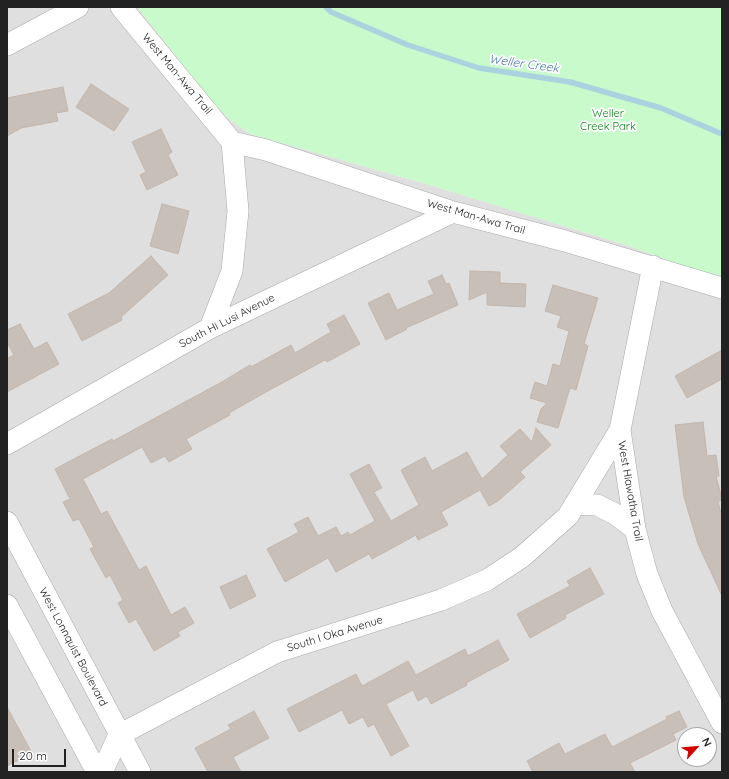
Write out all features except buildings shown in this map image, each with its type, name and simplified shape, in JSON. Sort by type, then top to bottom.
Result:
[{"type":"street","points":[[7,45],[78,7]]},
{"type":"street","name":"West Man-Awa Trail","points":[[121,7],[232,142],[266,150],[453,212],[565,241],[653,266],[722,288]]},
{"type":"street","points":[[210,328],[232,271],[238,211],[232,142]]},
{"type":"street","name":"South Hi Lusi Avenue","points":[[7,444],[210,328],[453,212]]},
{"type":"street","name":"West Hiawatha Trail","points":[[653,266],[620,430],[635,529],[647,574],[662,611],[722,723]]},
{"type":"street","name":"South I Oka Avenue","points":[[119,735],[277,652],[440,600],[486,580],[522,557],[568,516],[620,430]]},
{"type":"street","points":[[576,504],[597,505],[615,514],[635,529]]},
{"type":"street","name":"West Lonnquist Boulevard","points":[[7,522],[140,772]]},
{"type":"street","points":[[7,605],[97,772]]},
{"type":"street","points":[[102,772],[119,735]]},
{"type":"shaded area","points":[[7,7],[137,7],[221,113],[250,134],[426,184],[626,245],[722,280],[722,772],[7,772]]},
{"type":"green space","name":"Weller Creek Park","points":[[137,7],[722,7],[722,280],[626,245],[426,184],[250,134],[221,113]]},
{"type":"waterway","name":"Weller Creek","points":[[326,7],[331,12],[408,45],[479,68],[570,82],[661,108],[722,134]]}]
